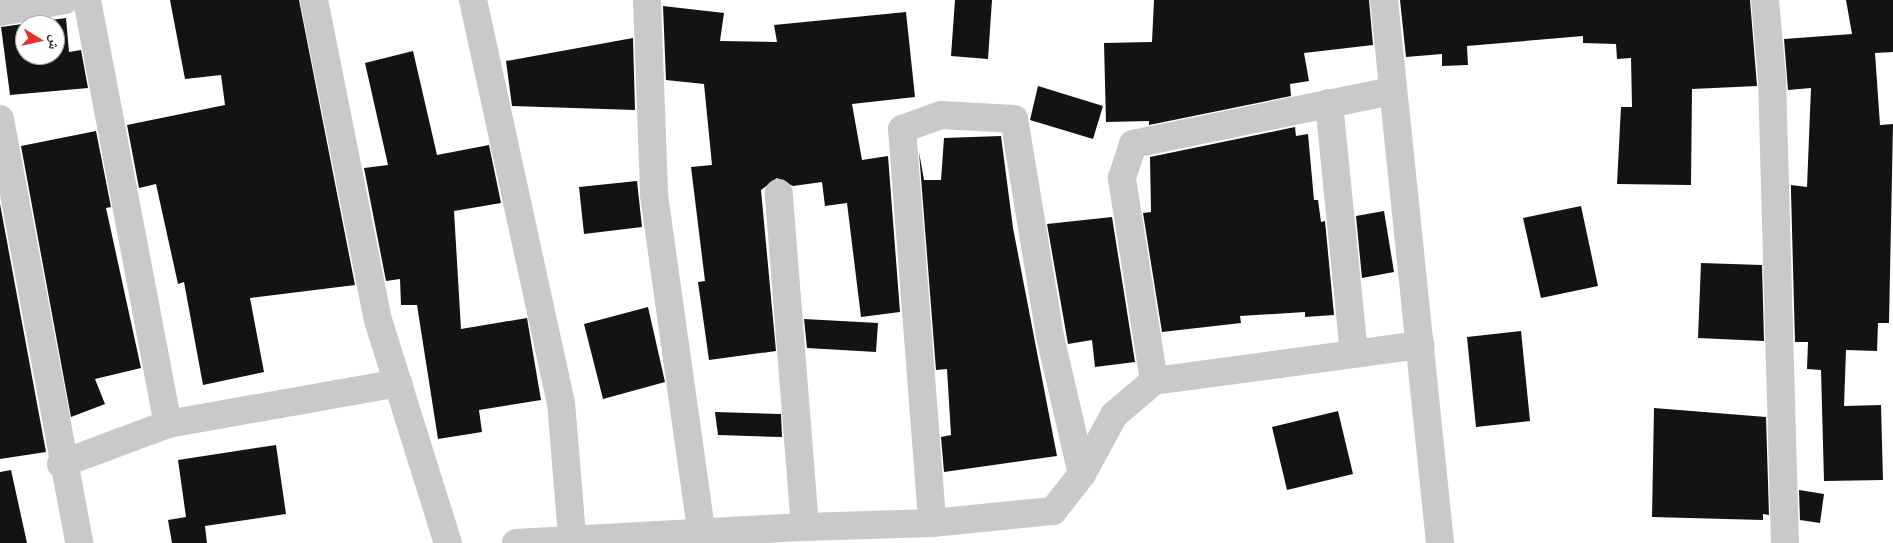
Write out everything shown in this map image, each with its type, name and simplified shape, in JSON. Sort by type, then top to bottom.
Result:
[{"type":"street","points":[[0,12],[31,3],[65,0]]},
{"type":"street","points":[[87,0],[168,424]]},
{"type":"street","points":[[314,0],[378,320],[448,543]]},
{"type":"street","points":[[473,0],[561,402],[572,537]]},
{"type":"street","points":[[647,0],[654,195],[703,538]]},
{"type":"street","points":[[1384,0],[1440,543]]},
{"type":"street","points":[[1765,0],[1772,79],[1785,543]]},
{"type":"street","points":[[1154,381],[1122,178],[1133,144],[1392,91]]},
{"type":"street","points":[[1329,103],[1354,354]]},
{"type":"street","points":[[932,523],[902,129],[941,115],[1014,119],[1050,336],[1082,474]]},
{"type":"street","points":[[0,119],[61,464],[78,543]]},
{"type":"street","points":[[779,193],[805,527]]},
{"type":"street","points":[[516,543],[572,537],[703,538],[805,527],[932,523],[1053,511],[1082,474],[1114,415],[1154,381],[1421,346]]},
{"type":"street","points":[[61,464],[168,424],[398,382]]},
{"type":"building","points":[[170,0],[299,0],[355,285],[250,298],[264,372],[203,385],[184,282],[178,284],[156,184],[139,188],[127,125],[225,105],[221,75],[185,79]]},
{"type":"building","points":[[955,0],[992,0],[988,59],[951,56]]},
{"type":"building","points":[[1154,0],[1369,0],[1373,45],[1304,53],[1309,81],[1290,84],[1291,96],[1149,125],[1149,121],[1106,122],[1104,43],[1152,42]]},
{"type":"building","points":[[1400,0],[1750,0],[1757,86],[1692,89],[1691,185],[1617,184],[1621,107],[1632,107],[1631,58],[1617,59],[1616,44],[1583,43],[1583,36],[1467,46],[1468,65],[1442,66],[1442,54],[1406,57]]},
{"type":"building","points":[[1846,0],[1893,0],[1893,52],[1875,53],[1880,125],[1893,124],[1889,323],[1878,323],[1877,351],[1846,350],[1844,406],[1881,405],[1883,480],[1824,481],[1821,370],[1807,369],[1808,342],[1795,342],[1791,185],[1807,187],[1811,88],[1788,90],[1784,39],[1852,34]]},
{"type":"building","points":[[663,6],[724,13],[720,41],[777,42],[774,25],[906,12],[915,97],[852,104],[862,160],[888,156],[900,312],[861,317],[847,203],[825,206],[822,182],[793,186],[777,178],[761,190],[776,351],[709,360],[698,282],[705,281],[691,167],[712,165],[704,84],[666,80]]},
{"type":"building","points":[[66,18],[69,52],[81,50],[88,88],[10,95],[1,27],[15,25],[15,65],[65,65]]},
{"type":"building","points":[[633,38],[635,110],[512,106],[506,61]]},
{"type":"building","points":[[413,51],[437,155],[489,145],[501,203],[454,211],[461,329],[527,318],[541,400],[479,410],[482,432],[438,439],[417,305],[401,305],[400,279],[386,281],[364,168],[388,165],[365,63]]},
{"type":"building","points":[[1038,86],[1103,106],[1093,139],[1030,120]]},
{"type":"building","points":[[1295,127],[1296,136],[1308,134],[1314,200],[1318,200],[1321,222],[1325,221],[1334,315],[1305,317],[1305,312],[1240,316],[1241,323],[1162,332],[1143,213],[1151,212],[1150,157]]},
{"type":"building","points":[[96,131],[111,207],[106,208],[141,368],[95,379],[105,404],[71,417],[21,146]]},
{"type":"building","points":[[1001,136],[1013,228],[1057,456],[944,472],[941,437],[951,435],[947,369],[936,370],[919,152],[924,180],[941,180],[944,138]]},
{"type":"building","points":[[637,181],[642,227],[584,234],[579,187]]},
{"type":"building","points":[[0,204],[46,452],[0,459]]},
{"type":"building","points":[[1581,206],[1598,286],[1541,298],[1523,218]]},
{"type":"building","points":[[1384,211],[1394,272],[1362,278],[1356,216]]},
{"type":"building","points":[[1112,217],[1135,362],[1095,367],[1092,340],[1068,344],[1047,224]]},
{"type":"building","points":[[1701,263],[1762,265],[1764,341],[1698,338]]},
{"type":"building","points":[[648,307],[665,382],[603,399],[584,324]]},
{"type":"building","points":[[804,319],[878,323],[876,352],[807,348]]},
{"type":"building","points":[[1521,331],[1530,421],[1476,427],[1467,337]]},
{"type":"building","points":[[1654,408],[1766,417],[1769,515],[1763,514],[1763,520],[1652,517]]},
{"type":"building","points":[[1338,411],[1353,474],[1287,490],[1272,427]]},
{"type":"building","points":[[715,412],[781,414],[782,437],[718,435]]},
{"type":"building","points":[[276,445],[286,514],[205,526],[207,543],[172,543],[168,520],[186,517],[178,460]]},
{"type":"building","points":[[11,470],[27,543],[0,543],[0,472]]},
{"type":"building","points":[[1799,490],[1824,494],[1820,523],[1800,520]]}]
